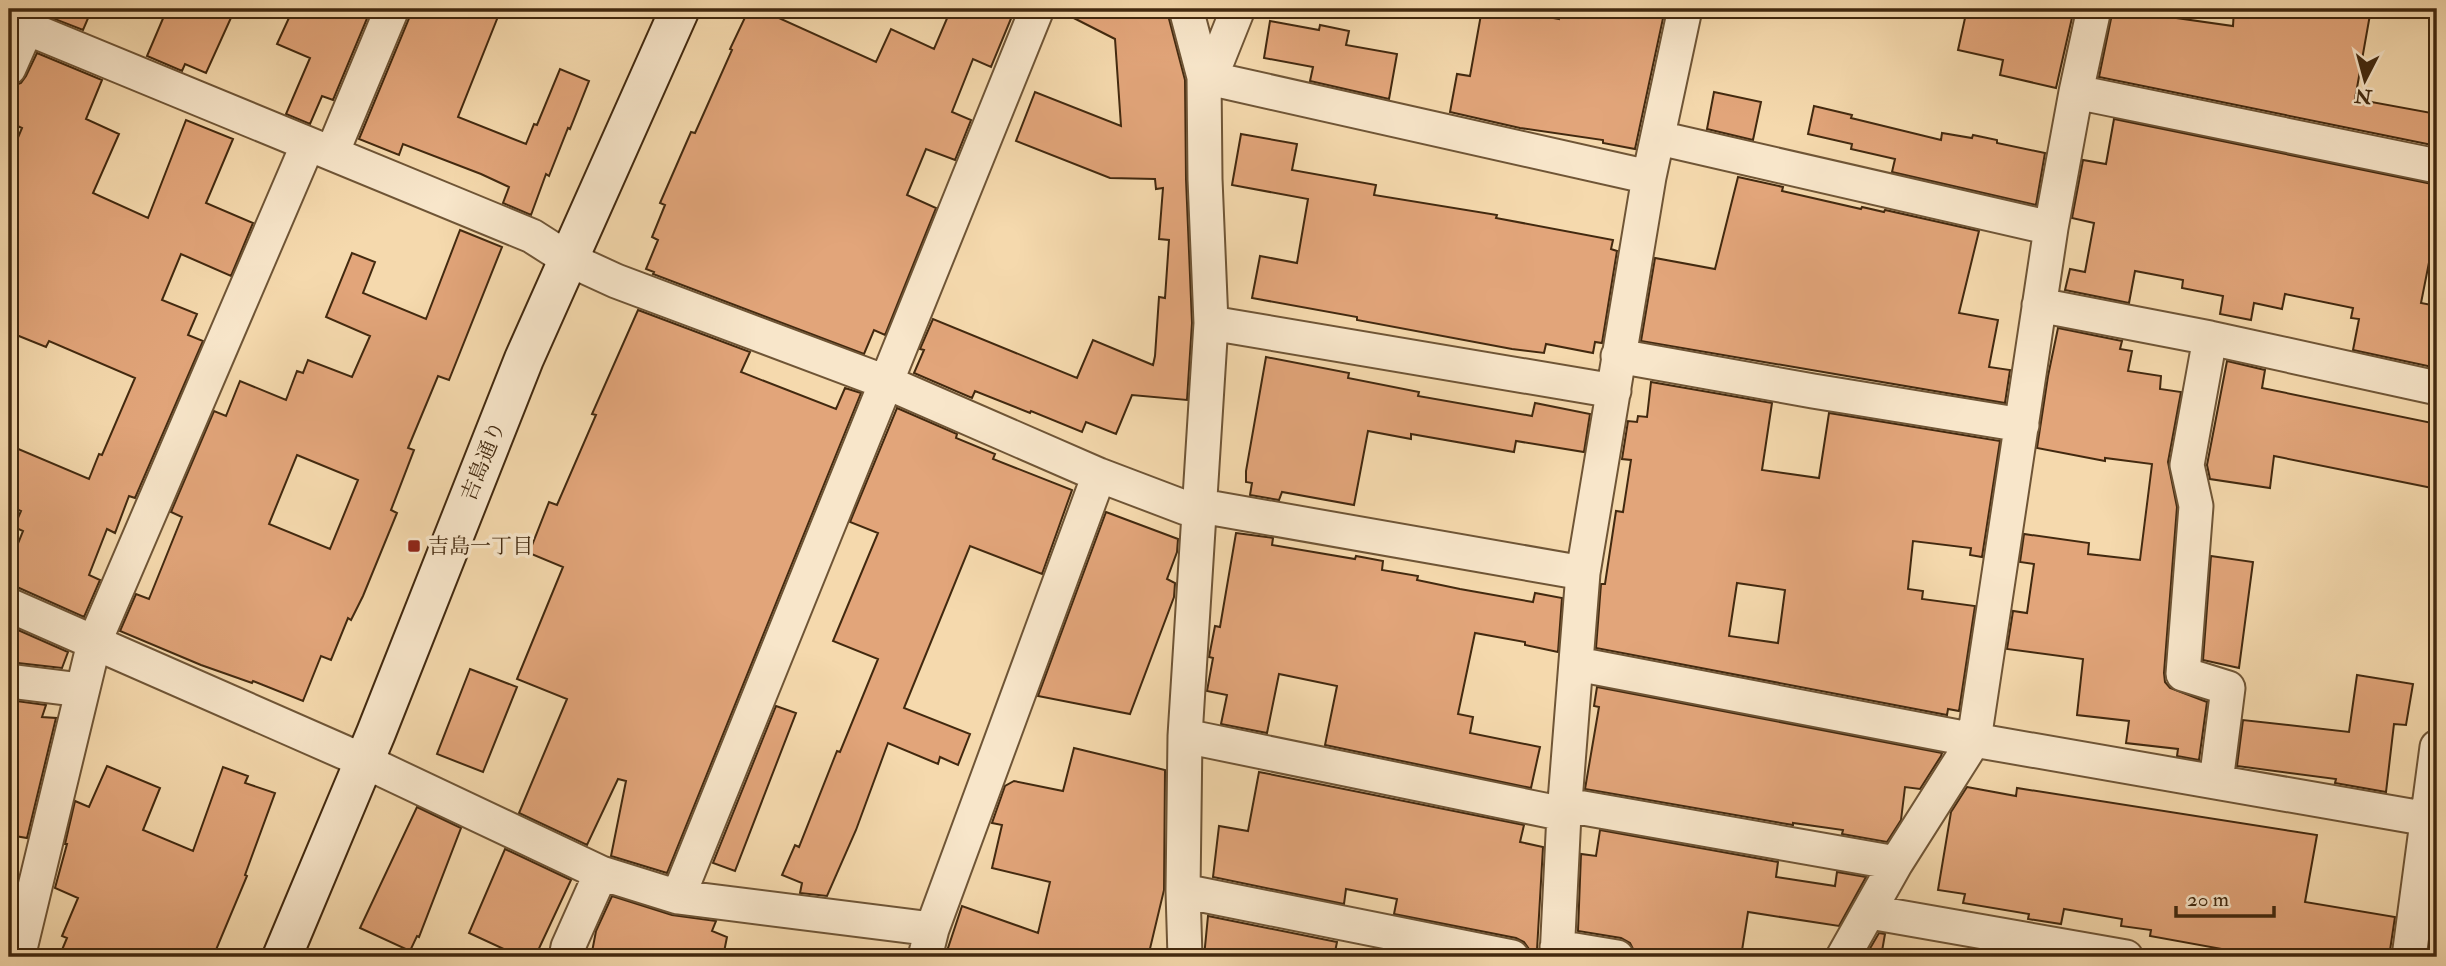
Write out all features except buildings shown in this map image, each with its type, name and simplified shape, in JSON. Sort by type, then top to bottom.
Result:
[{"type":"street","points":[[18,957],[18,918],[94,643],[320,149],[392,9]]},
{"type":"street","name":"吉島通り","points":[[282,957],[364,761],[524,359],[680,9]]},
{"type":"street","points":[[678,897],[1037,9]]},
{"type":"street","points":[[1185,957],[1185,736],[1202,506],[1211,323],[1204,78],[1186,9]]},
{"type":"street","points":[[1204,78],[1218,59],[1238,9]]},
{"type":"street","points":[[1617,957],[1557,952],[1565,809],[1583,573],[1649,177],[1685,9]]},
{"type":"street","points":[[1843,957],[1896,863],[1974,740],[2051,229],[2094,9]]},
{"type":"street","points":[[9,68],[31,18],[320,149],[532,236],[568,259],[616,281],[888,383],[1099,475],[1186,508],[1202,506],[1583,573]]},
{"type":"street","points":[[1204,78],[1649,177]]},
{"type":"street","points":[[2076,92],[2437,166]]},
{"type":"street","points":[[1659,138],[2051,229]]},
{"type":"street","points":[[2039,305],[2210,338],[2437,388]]},
{"type":"street","points":[[1211,323],[1615,391]]},
{"type":"street","points":[[2210,338],[2187,465],[2196,506],[2183,674],[2228,688],[2216,782]]},
{"type":"street","points":[[1618,356],[2022,425]]},
{"type":"street","points":[[9,605],[364,761],[601,873],[678,897],[928,943],[1099,475]]},
{"type":"street","points":[[1577,664],[1974,740],[2428,819]]},
{"type":"street","points":[[9,681],[81,691]]},
{"type":"street","points":[[1185,736],[1565,809],[1896,863]]},
{"type":"street","points":[[2409,957],[2437,747]]},
{"type":"street","points":[[566,957],[601,873]]},
{"type":"street","points":[[1183,891],[1512,957]]},
{"type":"street","points":[[1870,912],[2126,957]]},
{"type":"place","name":"吉島一丁目","points":[[414,546]]}]
